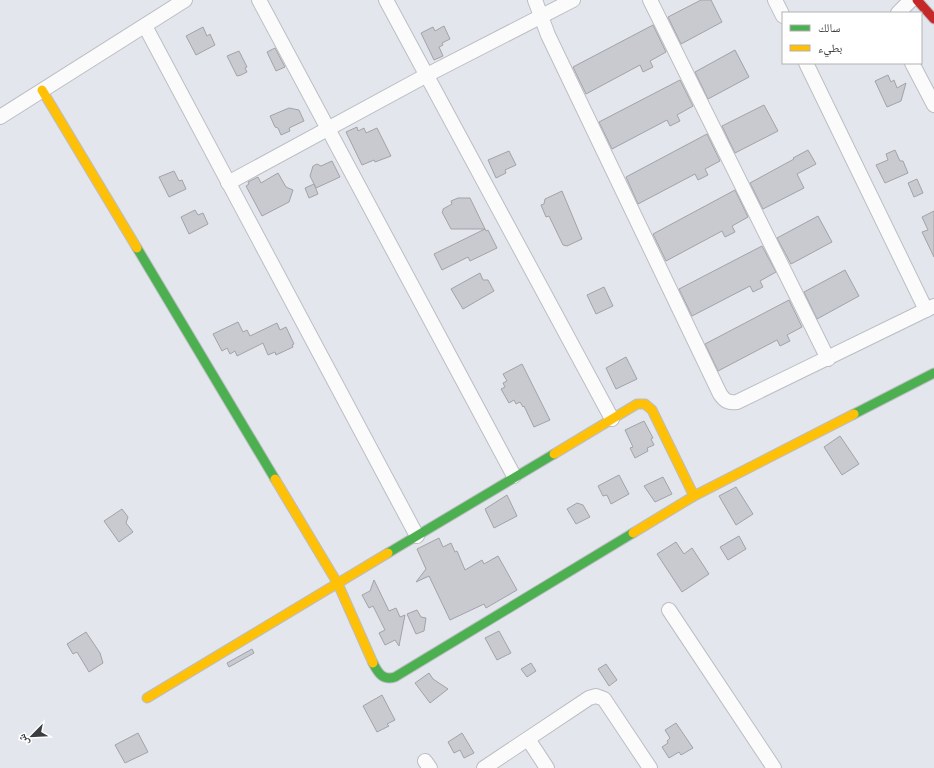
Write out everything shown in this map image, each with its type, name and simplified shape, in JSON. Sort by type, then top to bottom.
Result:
[{"type":"street","points":[[0,116],[185,0]]},
{"type":"street","points":[[259,0],[514,476]]},
{"type":"street","points":[[386,0],[612,418]]},
{"type":"street","points":[[535,0],[548,35],[720,394],[724,400],[730,403],[737,402],[930,308],[807,64]]},
{"type":"street","points":[[228,183],[426,75],[573,0]]},
{"type":"street","points":[[650,0],[828,358]]},
{"type":"street","points":[[775,0],[782,14]]},
{"type":"street","points":[[899,12],[911,0]]},
{"type":"street","points":[[917,0],[934,19]]},
{"type":"street","points":[[144,26],[417,536]]},
{"type":"street","points":[[913,64],[934,105]]},
{"type":"street","points":[[42,90],[338,584],[377,672],[383,677],[391,679],[395,677],[694,496],[934,374]]},
{"type":"street","points":[[147,698],[338,584],[514,476],[637,404],[643,403],[648,405],[652,410],[694,496]]},
{"type":"street","points":[[669,610],[774,768]]},
{"type":"street","points":[[484,768],[592,696],[600,696],[606,702],[650,768]]},
{"type":"street","points":[[528,739],[547,768]]},
{"type":"building","points":[[701,0],[711,0],[722,22],[681,44],[668,17]]},
{"type":"building","points":[[653,25],[666,52],[650,61],[653,67],[643,72],[640,65],[586,94],[573,67]]},
{"type":"building","points":[[444,26],[450,39],[442,43],[443,45],[439,47],[443,56],[434,60],[421,33],[433,27],[435,31]]},
{"type":"building","points":[[203,27],[207,36],[210,34],[215,45],[196,55],[186,36]]},
{"type":"building","points":[[275,48],[285,67],[276,71],[267,52]]},
{"type":"building","points":[[735,50],[749,77],[708,99],[695,72]]},
{"type":"building","points":[[239,51],[247,67],[245,68],[247,72],[237,76],[227,56]]},
{"type":"building","points":[[888,75],[891,82],[894,80],[897,88],[906,83],[901,101],[887,107],[875,81]]},
{"type":"building","points":[[680,80],[693,106],[677,115],[680,121],[670,126],[667,120],[612,149],[599,122]]},
{"type":"building","points":[[764,105],[778,131],[735,153],[722,126]]},
{"type":"building","points":[[289,108],[299,110],[304,121],[289,128],[290,131],[281,135],[270,116]]},
{"type":"building","points":[[357,127],[358,131],[364,128],[366,133],[377,128],[391,156],[375,162],[374,160],[362,165],[346,132]]},
{"type":"building","points":[[707,134],[720,161],[705,169],[708,175],[698,180],[695,174],[638,204],[626,177]]},
{"type":"building","points":[[808,150],[816,164],[797,174],[804,188],[763,209],[750,183]]},
{"type":"building","points":[[895,150],[900,161],[903,161],[908,173],[885,183],[876,165],[888,160],[886,154]]},
{"type":"building","points":[[509,151],[516,165],[505,170],[506,173],[496,178],[488,160]]},
{"type":"building","points":[[332,161],[340,177],[316,188],[310,176],[313,166],[317,164],[321,166]]},
{"type":"building","points":[[174,171],[179,181],[182,180],[186,189],[169,197],[159,177]]},
{"type":"building","points":[[278,173],[286,187],[293,190],[289,202],[262,216],[246,186],[249,184],[248,182],[258,177],[261,183]]},
{"type":"building","points":[[917,179],[923,193],[914,197],[908,183]]},
{"type":"building","points":[[314,184],[318,194],[309,198],[305,188]]},
{"type":"building","points":[[735,190],[748,217],[732,226],[735,232],[725,237],[722,231],[666,261],[653,234]]},
{"type":"building","points":[[562,191],[582,239],[567,246],[563,245],[549,216],[546,217],[541,205],[544,204],[545,199]]},
{"type":"building","points":[[458,198],[470,198],[485,229],[451,229],[442,212],[443,209],[452,204],[451,201]]},
{"type":"building","points":[[195,210],[198,215],[203,213],[208,224],[189,234],[181,217]]},
{"type":"building","points":[[934,211],[934,257],[922,232],[928,230],[922,217]]},
{"type":"building","points":[[818,216],[832,242],[791,264],[777,238]]},
{"type":"building","points":[[485,229],[486,231],[488,230],[497,248],[470,261],[468,257],[442,270],[434,254]]},
{"type":"building","points":[[762,246],[776,272],[760,281],[763,287],[753,292],[750,286],[692,316],[679,289]]},
{"type":"building","points":[[845,270],[859,296],[817,319],[804,292]]},
{"type":"building","points":[[480,273],[483,280],[488,280],[494,291],[463,309],[451,289]]},
{"type":"building","points":[[604,287],[613,306],[596,314],[587,295]]},
{"type":"building","points":[[789,300],[802,327],[787,335],[790,341],[780,346],[777,340],[718,371],[705,344]]},
{"type":"building","points":[[238,322],[243,332],[247,330],[250,336],[277,323],[280,330],[286,327],[294,344],[292,345],[293,347],[276,355],[275,352],[268,355],[263,343],[237,356],[235,351],[230,354],[227,348],[222,351],[213,334]]},
{"type":"building","points":[[626,357],[637,379],[616,389],[606,368]]},
{"type":"building","points":[[522,364],[550,420],[534,427],[524,406],[523,407],[520,402],[516,404],[514,400],[509,403],[501,389],[505,387],[503,383],[507,381],[503,374]]},
{"type":"building","points":[[644,421],[653,438],[651,439],[654,445],[647,448],[648,451],[635,458],[630,448],[633,447],[625,430]]},
{"type":"building","points":[[840,436],[859,464],[842,475],[824,447]]},
{"type":"building","points":[[619,475],[629,494],[611,504],[607,495],[603,496],[598,486]]},
{"type":"building","points":[[663,477],[672,494],[655,502],[644,486]]},
{"type":"building","points":[[736,487],[753,514],[736,525],[719,496]]},
{"type":"building","points":[[507,495],[517,516],[494,528],[485,509]]},
{"type":"building","points":[[577,503],[583,505],[590,517],[576,524],[567,509]]},
{"type":"building","points":[[122,509],[128,517],[126,523],[133,532],[119,542],[104,521]]},
{"type":"building","points":[[739,536],[746,549],[728,560],[720,547]]},
{"type":"building","points":[[439,538],[443,547],[451,543],[455,552],[457,551],[465,570],[482,560],[484,564],[498,556],[517,590],[486,608],[484,604],[450,620],[429,576],[416,582],[426,569],[417,549]]},
{"type":"building","points":[[676,542],[684,554],[692,548],[709,574],[682,592],[657,554]]},
{"type":"building","points":[[374,580],[389,611],[396,608],[400,617],[405,615],[399,646],[395,640],[385,645],[379,633],[385,630],[373,606],[369,608],[362,595],[370,591]]},
{"type":"building","points":[[417,610],[421,617],[426,618],[424,631],[416,634],[407,614]]},
{"type":"building","points":[[499,631],[511,653],[497,660],[485,638]]},
{"type":"building","points":[[86,632],[100,653],[103,663],[89,672],[77,652],[73,654],[67,644]]},
{"type":"building","points":[[252,649],[254,653],[229,667],[227,663]]},
{"type":"building","points":[[531,663],[536,671],[527,677],[521,669]]},
{"type":"building","points":[[606,664],[617,680],[609,686],[598,669]]},
{"type":"building","points":[[429,673],[433,679],[448,689],[430,703],[415,683]]},
{"type":"building","points":[[382,695],[395,720],[387,724],[389,726],[377,732],[363,706]]},
{"type":"building","points":[[676,723],[693,748],[681,755],[679,752],[669,758],[662,747],[668,743],[667,741],[670,738],[665,730]]},
{"type":"building","points":[[138,733],[148,752],[125,763],[115,745]]},
{"type":"building","points":[[462,733],[474,753],[464,758],[460,750],[454,753],[448,742]]},
{"type":"traffic: fast","points":[[137,248],[275,479]]},
{"type":"traffic: fast","points":[[854,414],[934,373]]},
{"type":"traffic: fast","points":[[388,553],[554,454]]},
{"type":"traffic: fast","points":[[373,663],[384,677],[395,677],[633,533]]},
{"type":"traffic: slow","points":[[42,90],[137,248]]},
{"type":"traffic: slow","points":[[554,454],[637,404],[645,404],[652,410],[694,496]]},
{"type":"traffic: slow","points":[[633,533],[694,496],[854,414]]},
{"type":"traffic: slow","points":[[275,479],[338,584],[373,663]]},
{"type":"traffic: slow","points":[[147,698],[388,553]]},
{"type":"traffic: jam","points":[[917,0],[934,19]]}]
